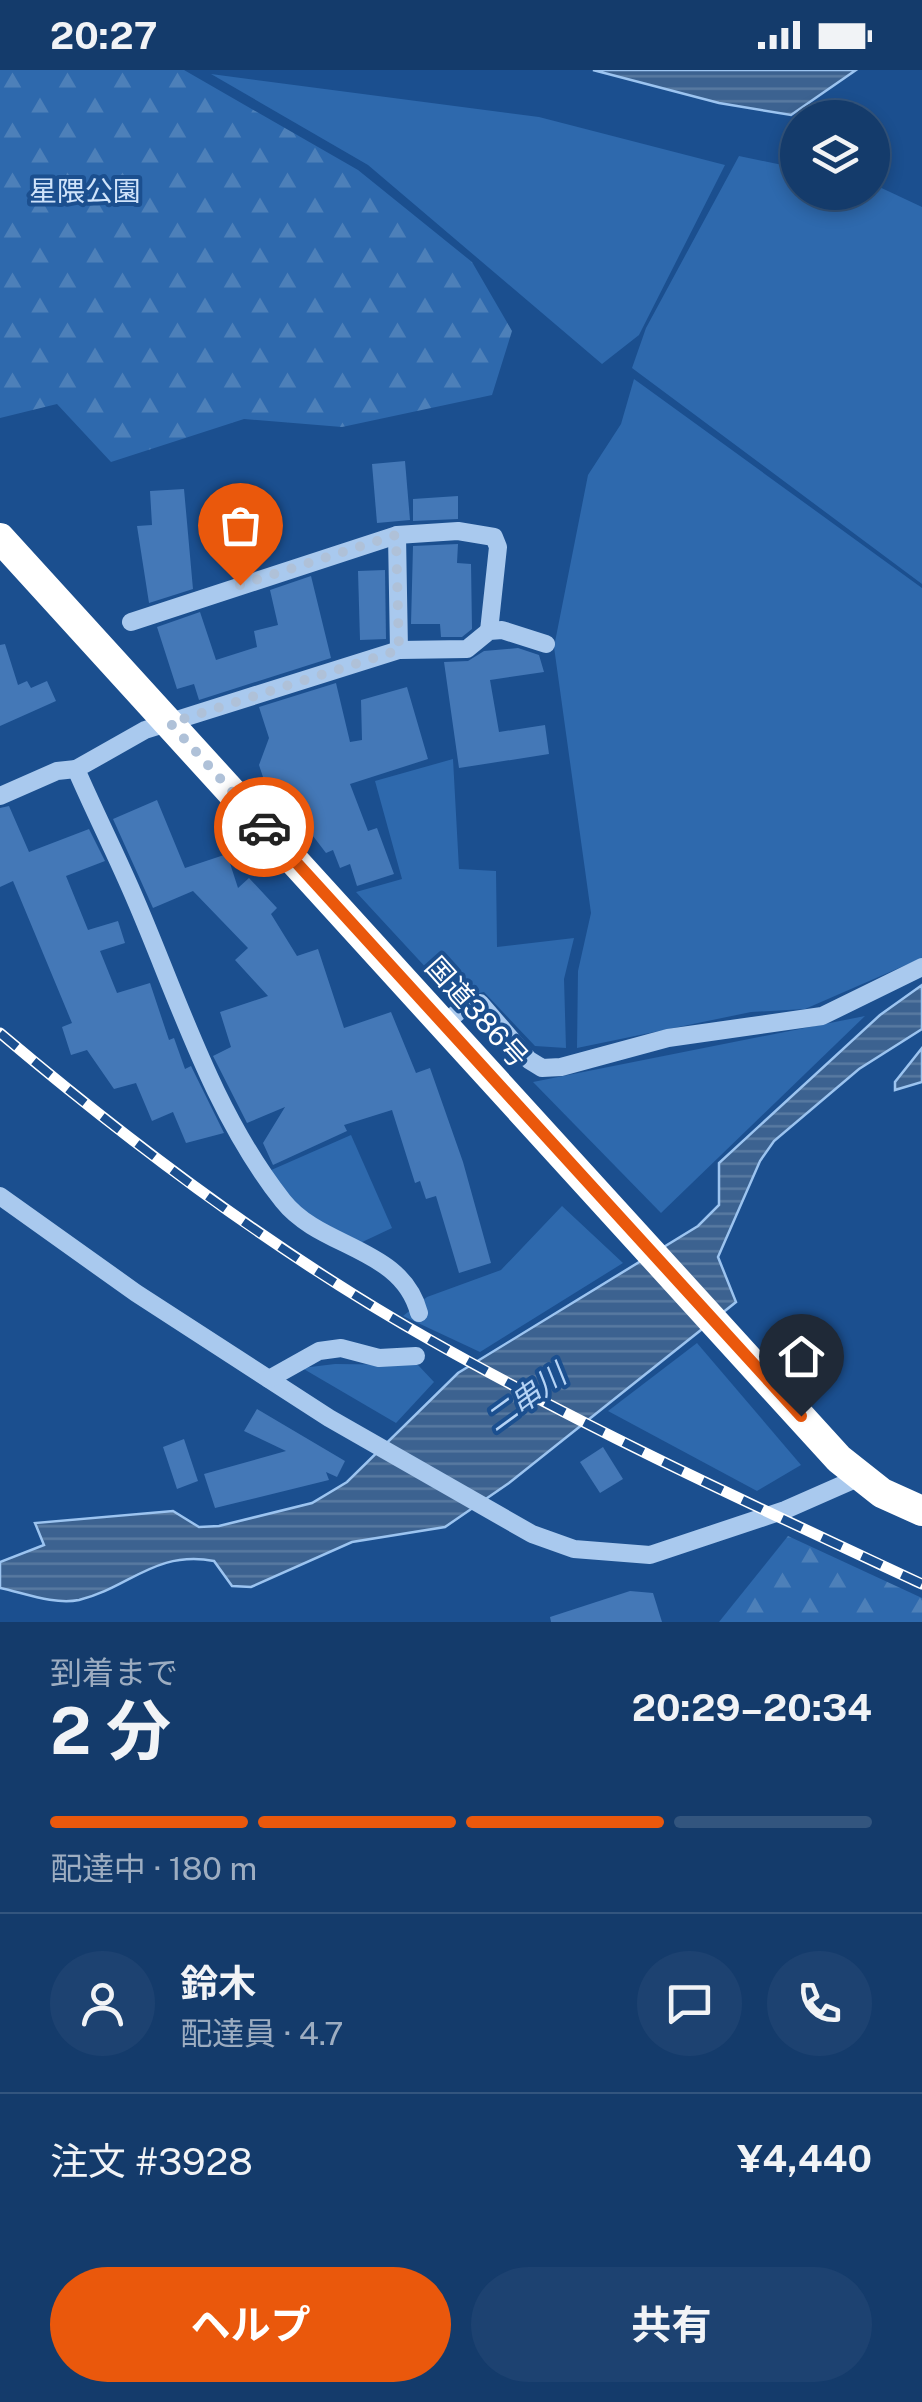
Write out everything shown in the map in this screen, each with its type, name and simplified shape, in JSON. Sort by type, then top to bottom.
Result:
[{"type":"highway","name":"国道386号","points":[[0,538],[860,1478],[922,1511]]},
{"type":"street","points":[[0,796],[58,772],[76,769],[130,736],[399,650],[467,649],[488,631],[498,547],[494,536],[458,531],[396,535],[131,622]]},
{"type":"street","points":[[396,535],[399,650]]},
{"type":"street","points":[[488,631],[523,634],[546,644]]},
{"type":"street","points":[[76,769],[218,1091],[275,1188],[298,1218],[392,1270],[413,1288],[419,1313]]},
{"type":"street","points":[[444,1024],[465,1006],[480,1003],[529,1060],[542,1068],[561,1067],[668,1038],[822,1016],[922,967]]},
{"type":"street","points":[[0,1196],[136,1293],[329,1418],[532,1534],[574,1548],[650,1555],[786,1510],[860,1478]]},
{"type":"street","points":[[269,1379],[318,1351],[341,1348],[378,1358],[416,1356]]},
{"type":"green space","name":"星隈公園","points":[[0,70],[184,70],[358,170],[472,262],[512,331],[492,395],[342,427],[244,419],[111,462],[57,404],[0,418]]},
{"type":"green space","points":[[211,74],[539,117],[725,165],[639,335],[602,364],[368,165]]},
{"type":"green space","points":[[739,156],[780,164],[780,210],[890,210],[890,192],[922,207],[922,584],[632,368],[646,328]]},
{"type":"green space","points":[[634,379],[922,588],[922,958],[805,1009],[751,1012],[577,1048],[578,971],[591,913],[554,647],[588,475],[621,424]]},
{"type":"green space","points":[[453,759],[459,869],[496,871],[497,947],[574,938],[564,979],[566,1048],[535,1046],[484,992],[454,998],[356,892],[402,879],[375,781]]},
{"type":"green space","points":[[865,1016],[661,1213],[533,1082]]},
{"type":"green space","points":[[351,1135],[392,1228],[358,1244],[299,1213],[269,1171]]},
{"type":"green space","points":[[562,1206],[623,1263],[480,1352],[403,1316],[427,1297],[501,1270]]},
{"type":"green space","points":[[697,1343],[801,1465],[757,1491],[608,1411]]},
{"type":"green space","points":[[335,1364],[418,1365],[434,1382],[396,1423],[302,1368]]},
{"type":"green space","points":[[788,1536],[922,1598],[922,1622],[719,1622]]},
{"type":"water","points":[[593,70],[856,70],[813,100],[780,100],[780,113],[719,103]]},
{"type":"water","name":"二串川","points":[[922,985],[922,1029],[859,1069],[774,1141],[760,1161],[718,1257],[736,1302],[509,1483],[445,1527],[352,1542],[251,1587],[232,1586],[214,1561],[193,1559],[159,1565],[79,1600],[49,1600],[0,1588],[0,1562],[44,1545],[35,1523],[173,1511],[199,1527],[219,1526],[312,1503],[347,1482],[458,1373],[698,1226],[719,1205],[719,1163],[880,1015]]},
{"type":"water","points":[[922,1048],[922,1082],[895,1090],[895,1082]]},
{"type":"building","points":[[405,461],[410,520],[377,523],[372,464]]},
{"type":"building","points":[[184,489],[193,589],[149,603],[137,526],[152,525],[150,491]]},
{"type":"building","points":[[458,496],[458,519],[413,521],[413,499]]},
{"type":"building","points":[[458,544],[457,563],[471,564],[472,629],[462,637],[441,637],[440,624],[411,624],[413,546]]},
{"type":"building","points":[[385,570],[386,639],[360,640],[358,571]]},
{"type":"building","points":[[311,576],[331,658],[199,700],[194,684],[177,689],[157,627],[200,612],[216,660],[257,647],[254,631],[278,625],[270,590]]},
{"type":"building","points":[[5,644],[18,685],[27,681],[31,688],[47,681],[56,701],[0,726],[0,645]]},
{"type":"building","points":[[518,648],[539,655],[544,672],[490,680],[499,732],[545,725],[549,754],[459,768],[444,662],[468,661],[484,651]]},
{"type":"building","points":[[336,683],[350,742],[362,740],[361,700],[407,687],[428,759],[350,784],[368,831],[377,828],[394,874],[357,886],[350,864],[340,868],[333,850],[326,853],[277,789],[268,792],[259,765],[269,738],[259,707]]},
{"type":"building","points":[[157,800],[185,868],[227,854],[238,888],[249,878],[277,908],[271,914],[297,956],[318,949],[344,1028],[391,1012],[416,1073],[430,1068],[463,1162],[491,1263],[459,1273],[436,1196],[426,1199],[420,1181],[415,1183],[392,1110],[344,1125],[347,1131],[273,1165],[263,1143],[285,1107],[247,1123],[213,1056],[231,1047],[220,1012],[268,996],[235,960],[248,948],[193,891],[153,908],[113,819]]},
{"type":"building","points":[[9,806],[29,852],[89,829],[105,861],[66,876],[88,930],[118,921],[125,943],[100,951],[117,993],[150,983],[169,1040],[174,1038],[185,1069],[191,1066],[224,1133],[186,1143],[173,1112],[152,1121],[136,1083],[114,1089],[87,1050],[71,1055],[62,1027],[72,1023],[13,881],[0,887],[0,808]]},
{"type":"building","points":[[257,1409],[345,1461],[337,1477],[326,1472],[329,1480],[215,1508],[204,1474],[286,1451],[244,1431]]},
{"type":"building","points":[[184,1439],[198,1481],[177,1489],[163,1447]]},
{"type":"building","points":[[603,1447],[623,1479],[600,1493],[580,1462]]},
{"type":"building","points":[[630,1591],[653,1593],[662,1622],[551,1622],[550,1617]]},
{"type":"railway","points":[[0,1033],[209,1197],[375,1307],[613,1437],[922,1584]]},
{"type":"way so far","points":[[240,585],[328,560],[396,535],[399,650],[170,723],[264,827]]},
{"type":"route","points":[[264,827],[801,1416]]}]
